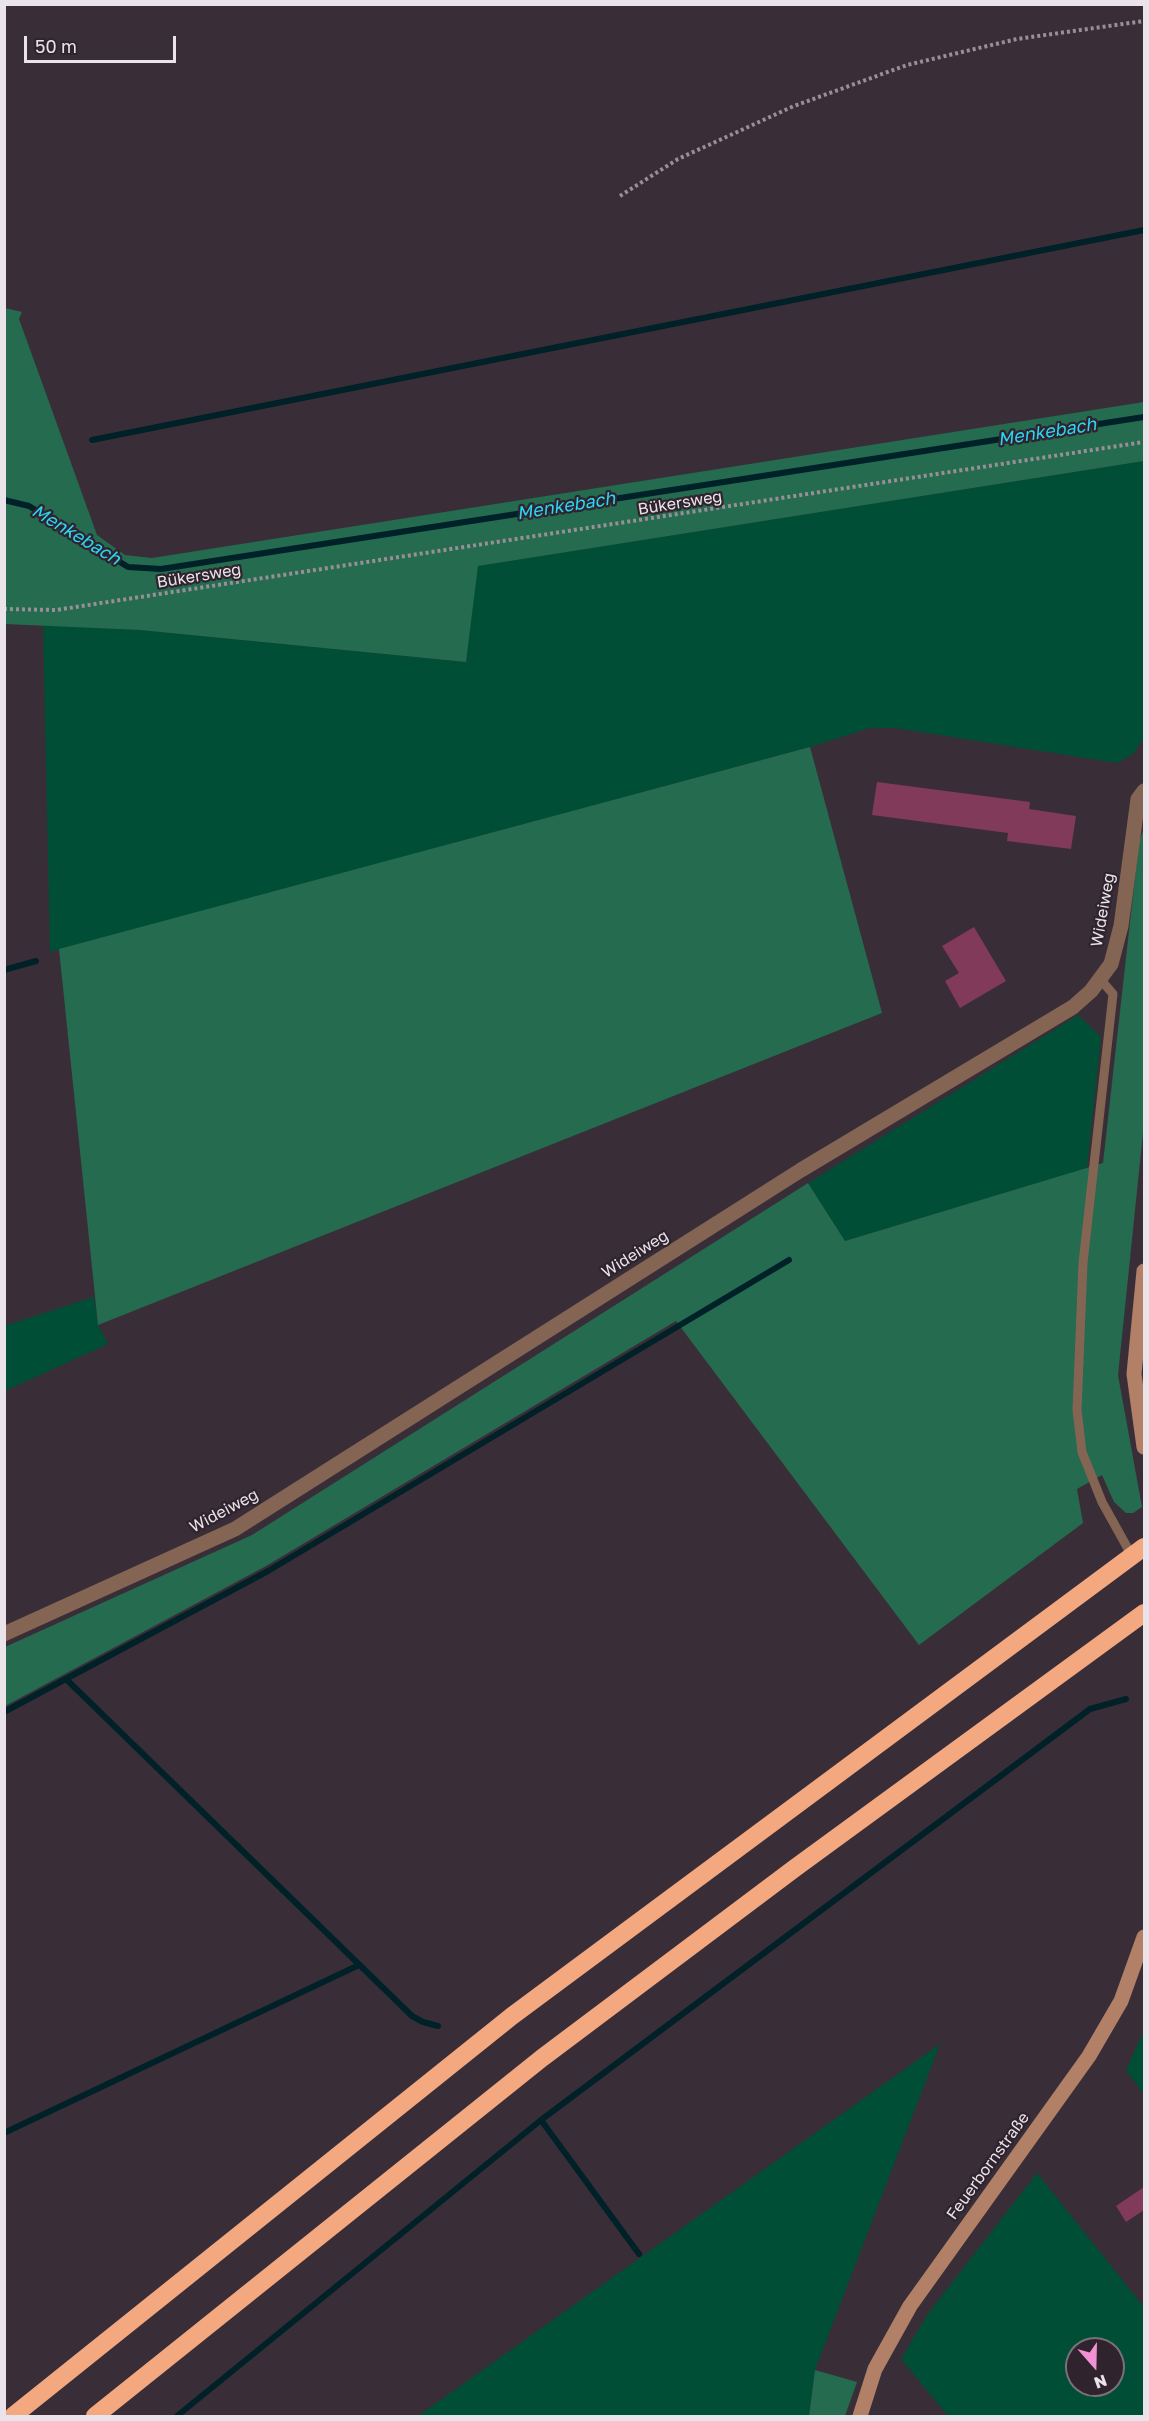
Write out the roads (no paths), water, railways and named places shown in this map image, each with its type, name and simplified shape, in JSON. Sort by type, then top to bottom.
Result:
[{"type":"highway","points":[[14,2416],[512,2016],[1138,1552]]},
{"type":"highway","points":[[95,2416],[542,2058],[795,1868],[1144,1613]]},
{"type":"street","name":"Wideiweg","points":[[4,1634],[235,1529],[801,1170],[1073,1007],[1101,980],[1111,964],[1121,926],[1138,799],[1144,790]]},
{"type":"street","points":[[1144,1271],[1134,1374],[1144,1447]]},
{"type":"street","name":"Feuerbornstraße","points":[[860,2416],[875,2368],[910,2306],[1089,2056],[1120,2001],[1144,1937]]},
{"type":"lane","points":[[1101,980],[1113,994],[1083,1263],[1077,1410],[1083,1452],[1102,1502],[1138,1552]]},
{"type":"waterway","points":[[92,440],[1144,230]]},
{"type":"waterway","name":"Menkebach","points":[[4,500],[29,506],[128,567],[161,569],[1144,417]]},
{"type":"waterway","points":[[4,970],[36,961]]},
{"type":"waterway","points":[[4,1712],[268,1571],[789,1260]]},
{"type":"waterway","points":[[67,1680],[412,2016],[438,2026]]},
{"type":"waterway","points":[[177,2416],[541,2120],[1090,1709],[1126,1699]]},
{"type":"waterway","points":[[4,2133],[359,1965]]},
{"type":"waterway","points":[[541,2120],[639,2254]]}]
